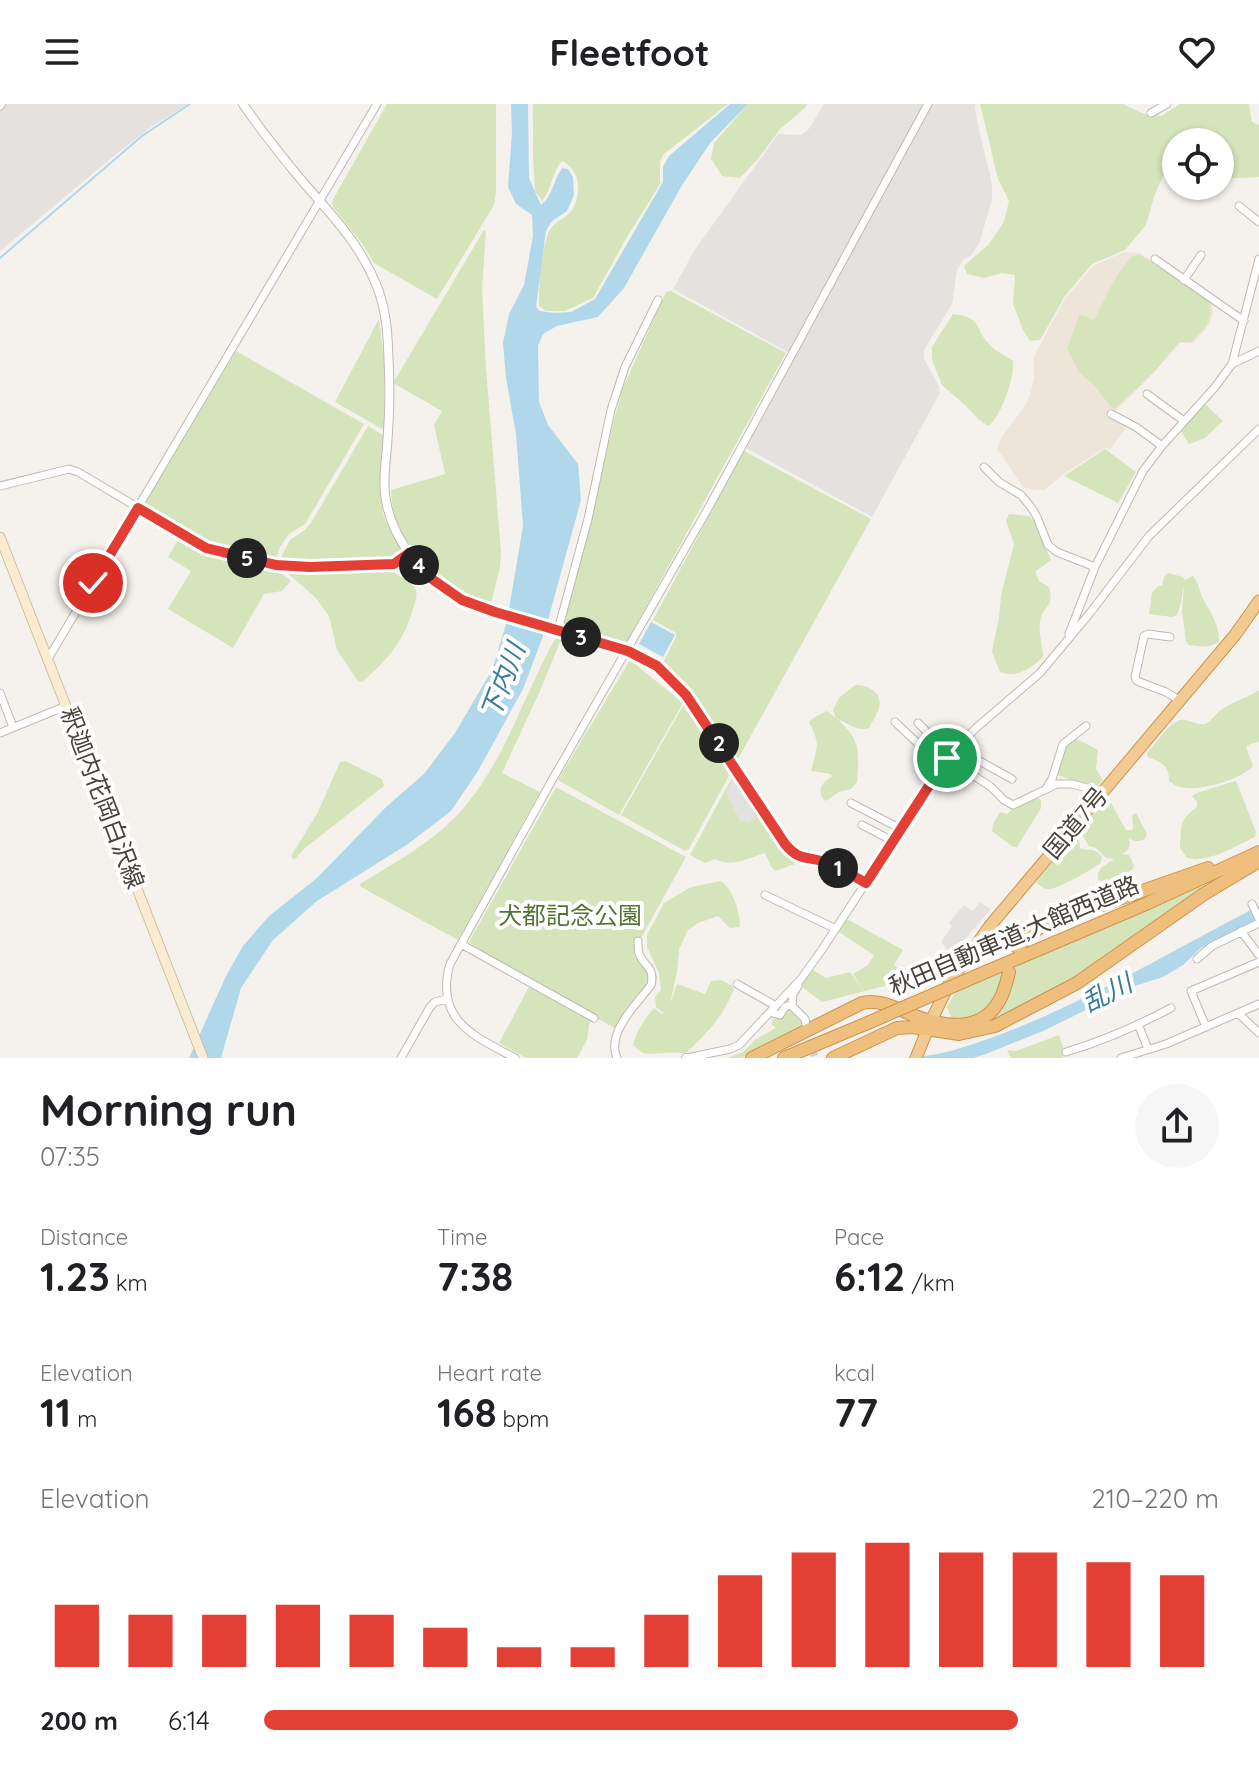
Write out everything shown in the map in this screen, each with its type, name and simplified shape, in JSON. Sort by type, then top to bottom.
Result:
[{"type":"highway","name":"国道7号","points":[[917,1056],[950,982],[982,936],[1235,635],[1259,601]]},
{"type":"highway","points":[[1018,948],[1033,931],[1045,925],[1259,850]]},
{"type":"highway","name":"秋田自動車道;大館西道路","points":[[784,1058],[1186,886],[1259,850]]},
{"type":"highway","points":[[752,1058],[862,1003],[874,1001],[929,1025],[959,1034],[995,1026],[1077,983],[1168,919],[1259,861]]},
{"type":"highway","points":[[833,1058],[897,1028],[945,1024],[962,1026],[984,1019],[1000,1000],[1009,972]]},
{"type":"main road","name":"釈迦内花岡白沢線","points":[[0,537],[203,1058]]},
{"type":"street","points":[[243,104],[350,237],[374,279],[387,329],[389,384],[385,490],[392,523],[409,553],[432,579],[462,600],[628,651],[657,666],[686,695],[792,853],[804,859],[826,862],[866,883]]},
{"type":"street","points":[[48,659],[377,104]]},
{"type":"street","points":[[515,1058],[473,1036],[450,1010],[446,980],[450,964],[710,505],[928,104]]},
{"type":"street","points":[[1151,113],[1167,104]]},
{"type":"street","points":[[1239,206],[1259,222]]},
{"type":"street","points":[[1184,280],[1201,255]]},
{"type":"street","points":[[1155,259],[1244,321]]},
{"type":"street","points":[[1067,639],[1095,567],[1143,471],[1232,364],[1259,259]]},
{"type":"street","points":[[558,630],[588,519],[611,410],[625,367],[658,300]]},
{"type":"street","points":[[1232,364],[1259,351]]},
{"type":"street","points":[[1147,394],[1184,421]]},
{"type":"street","points":[[1111,414],[1162,446]]},
{"type":"street","points":[[686,1058],[739,1045],[773,1009],[804,974],[836,929],[951,754],[976,728],[1040,673],[1149,536],[1259,429]]},
{"type":"street","points":[[984,467],[999,482],[1021,495],[1031,507],[1048,545],[1057,552],[1095,567]]},
{"type":"street","points":[[0,486],[69,469],[206,548],[276,565],[394,564],[409,553]]},
{"type":"street","points":[[1170,637],[1144,636],[1135,677],[1137,681],[1179,700]]},
{"type":"street","points":[[0,693],[13,727]]},
{"type":"street","points":[[0,733],[66,706]]},
{"type":"street","points":[[895,722],[942,766]]},
{"type":"street","points":[[918,723],[1013,805],[1057,784],[1072,784],[1102,792]]},
{"type":"street","points":[[1047,787],[1063,744],[1086,726]]},
{"type":"street","points":[[951,754],[1012,779]]},
{"type":"street","points":[[851,803],[901,829]]},
{"type":"street","points":[[862,825],[893,841]]},
{"type":"street","points":[[765,895],[836,929]]},
{"type":"street","points":[[1197,959],[1212,946],[1259,921],[1252,904]]},
{"type":"street","points":[[1241,931],[1259,955]]},
{"type":"street","points":[[617,1058],[614,1042],[619,1029],[653,980],[653,974],[638,954],[638,941]]},
{"type":"street","points":[[461,944],[594,1018]]},
{"type":"street","points":[[1206,1027],[1191,991],[1259,962]]},
{"type":"street","points":[[791,1005],[793,994],[804,974]]},
{"type":"street","points":[[737,984],[773,1009],[777,1016],[791,1005]]},
{"type":"street","points":[[401,1058],[430,1007],[447,999]]},
{"type":"street","points":[[1121,1058],[1166,1044],[1259,1004]]},
{"type":"street","points":[[791,1005],[805,1019],[806,1025]]},
{"type":"street","points":[[1066,1052],[1096,1043],[1171,1008]]},
{"type":"street","points":[[1238,1013],[1259,1033]]},
{"type":"street","points":[[1138,1024],[1148,1049]]},
{"type":"shaded area","points":[[0,104],[188,104],[115,155],[0,251]]},
{"type":"shaded area","points":[[824,104],[976,104],[992,184],[992,200],[979,244],[957,270],[952,304],[924,350],[924,359],[940,393],[872,517],[746,448],[795,356],[673,289],[694,251],[778,134],[801,135],[808,130]]},
{"type":"shaded area","points":[[1124,252],[1140,253],[1212,301],[1213,315],[1193,343],[1180,343],[1115,411],[1131,420],[1110,450],[1106,447],[1044,490],[1024,488],[997,449],[1030,395],[1034,356],[1065,299],[1093,266]]},
{"type":"shaded area","points":[[734,777],[737,777],[756,819],[748,823],[746,820],[741,822],[726,793]]},
{"type":"shaded area","points":[[980,902],[991,909],[954,957],[941,942],[952,926],[949,923],[964,905],[973,911]]},
{"type":"green space","points":[[387,104],[496,104],[494,205],[437,299],[374,263],[333,207],[332,201]]},
{"type":"green space","points":[[533,104],[728,104],[664,154],[660,161],[660,184],[593,298],[565,311],[546,311],[539,306],[540,271],[549,231],[572,210],[578,183],[573,170],[562,161],[542,201],[535,191]]},
{"type":"green space","points":[[748,104],[807,104],[780,129],[740,178],[722,176],[711,159],[714,143]]},
{"type":"green space","points":[[980,104],[1123,104],[1142,113],[1161,116],[1180,104],[1249,104],[1252,122],[1259,125],[1259,177],[1234,178],[1234,128],[1162,128],[1162,179],[1146,225],[1125,250],[1092,264],[1065,296],[1040,340],[1030,341],[1013,304],[1015,275],[1002,273],[984,278],[967,274],[964,266],[988,245],[1004,222],[1009,201],[998,179]]},
{"type":"green space","points":[[484,230],[482,289],[486,368],[501,552],[491,603],[478,602],[452,589],[416,555],[398,527],[391,490],[445,474],[434,425],[442,411],[393,383]]},
{"type":"green space","points":[[1140,255],[1210,301],[1210,315],[1204,328],[1191,342],[1179,342],[1156,370],[1116,408],[1112,408],[1080,373],[1067,349],[1080,314],[1094,320],[1116,277],[1131,257]]},
{"type":"green space","points":[[671,291],[786,353],[625,645],[561,626],[622,390],[666,292]]},
{"type":"green space","points":[[953,314],[974,321],[985,340],[1013,361],[1006,396],[998,415],[988,426],[942,385],[932,360],[932,347]]},
{"type":"green space","points":[[379,319],[384,361],[384,430],[335,402]]},
{"type":"green space","points":[[236,351],[364,424],[305,524],[289,534],[280,547],[275,563],[207,546],[143,507]]},
{"type":"green space","points":[[1205,404],[1223,421],[1205,438],[1189,444],[1180,430]]},
{"type":"green space","points":[[368,426],[385,436],[381,504],[403,553],[392,561],[278,563],[290,540],[311,523]]},
{"type":"green space","points":[[1105,449],[1136,472],[1118,503],[1064,476]]},
{"type":"green space","points":[[744,451],[871,519],[738,759],[733,759],[692,694],[663,663],[676,633],[653,620]]},
{"type":"green space","points":[[1009,514],[1029,516],[1034,521],[1051,560],[1036,571],[1039,581],[1049,587],[1050,594],[1050,602],[1040,622],[1043,657],[1028,669],[1006,674],[1000,672],[992,652],[1001,595],[1014,544],[1006,521]]},
{"type":"green space","points":[[180,537],[204,550],[274,567],[291,581],[282,591],[264,594],[233,648],[168,609],[191,571],[168,557]]},
{"type":"green space","points":[[390,567],[414,588],[416,600],[399,641],[387,658],[362,682],[357,680],[337,650],[329,616],[315,597],[284,570]]},
{"type":"green space","points":[[1168,573],[1185,580],[1193,576],[1216,624],[1219,641],[1216,644],[1189,645],[1186,641],[1182,611],[1184,584],[1177,615],[1149,614],[1152,593],[1162,586]]},
{"type":"green space","points":[[558,634],[617,652],[560,642],[502,773],[540,792],[458,940],[360,884],[438,833],[476,792],[502,749]]},
{"type":"green space","points":[[630,660],[683,703],[619,815],[558,780]]},
{"type":"green space","points":[[855,685],[865,686],[878,695],[879,709],[869,728],[865,729],[837,718],[856,745],[857,782],[851,789],[839,792],[826,801],[821,796],[821,787],[832,777],[831,774],[811,771],[817,742],[809,722],[827,711],[836,718],[833,710],[839,698]]},
{"type":"green space","points":[[1259,690],[1259,742],[1246,747],[1253,766],[1247,771],[1208,786],[1180,787],[1169,781],[1168,771],[1163,765],[1148,757],[1147,753],[1173,723],[1185,720],[1207,723],[1219,711]]},
{"type":"green space","points":[[684,704],[705,728],[732,770],[689,849],[685,851],[621,815]]},
{"type":"green space","points":[[1073,737],[1098,750],[1096,769],[1103,780],[1096,788],[1057,775],[1065,744]]},
{"type":"green space","points":[[345,761],[382,779],[384,786],[294,860],[291,856],[318,812],[340,762]]},
{"type":"green space","points":[[734,774],[795,864],[775,871],[765,853],[728,863],[715,859],[705,863],[690,855]]},
{"type":"green space","points":[[1235,781],[1256,832],[1255,837],[1213,856],[1187,858],[1180,848],[1181,829],[1184,820],[1197,807],[1192,796]]},
{"type":"green space","name":"犬都記念公園","points":[[556,787],[686,857],[641,938],[644,955],[654,967],[656,985],[620,1031],[500,964],[469,942]]},
{"type":"green space","points":[[1038,798],[1041,808],[1017,847],[992,831],[1000,812],[1007,814],[1014,807]]},
{"type":"green space","points":[[1104,798],[1111,803],[1126,830],[1132,830],[1132,815],[1136,813],[1147,834],[1140,841],[1129,838],[1129,848],[1122,854],[1129,855],[1133,869],[1107,882],[1098,879],[1098,873],[1114,859],[1106,858],[1096,848],[1089,846],[1078,829]]},
{"type":"green space","points":[[1078,834],[1080,848],[1096,852],[1102,857],[1101,863],[1058,887],[1047,889],[1041,886],[1036,882]]},
{"type":"green space","points":[[721,881],[735,901],[740,927],[730,928],[718,916],[688,930],[679,949],[670,1004],[677,984],[705,994],[711,981],[721,980],[734,989],[730,999],[714,1024],[686,1053],[644,1053],[633,1045],[639,1030],[654,1008],[664,1013],[656,1007],[655,997],[661,990],[659,973],[647,947],[647,935],[664,903],[691,887]]},
{"type":"green space","points":[[1212,882],[1077,977],[987,1024],[1002,1007],[1015,967]]},
{"type":"green space","points":[[847,919],[903,950],[894,965],[898,968],[885,986],[822,1002],[801,986],[813,970],[826,978],[850,972],[863,989],[853,974],[868,965],[874,955],[839,932]]},
{"type":"green space","points":[[1003,972],[998,992],[988,1006],[973,1015],[952,1019],[947,1007],[956,991]]},
{"type":"green space","points":[[530,985],[590,1018],[587,1040],[577,1058],[526,1058],[499,1043]]},
{"type":"green space","points":[[787,1009],[803,1026],[742,1058],[728,1058],[743,1052],[756,1039],[776,1028],[771,1024],[773,1019],[782,1018]]},
{"type":"green space","points":[[1059,1035],[1066,1055],[1061,1058],[1011,1058],[1007,1050],[1016,1051]]},
{"type":"water","name":"下内川","points":[[511,104],[528,104],[529,178],[541,205],[562,168],[568,169],[573,177],[574,195],[567,211],[552,221],[546,231],[536,307],[540,311],[554,313],[571,312],[595,299],[663,182],[663,167],[669,156],[730,104],[748,104],[710,143],[681,187],[624,288],[598,317],[557,326],[543,334],[538,346],[539,402],[548,425],[578,464],[581,500],[545,631],[523,689],[478,771],[451,811],[408,844],[317,901],[273,940],[241,988],[221,1058],[189,1058],[243,946],[269,916],[317,878],[387,806],[424,774],[455,733],[492,670],[507,621],[523,526],[516,434],[503,343],[509,314],[524,285],[533,236],[532,215],[516,204],[508,187]]},
{"type":"water","points":[[651,622],[675,635],[663,657],[639,644]]},
{"type":"water","name":"乱川","points":[[1259,906],[1259,919],[1201,948],[1183,965],[1163,977],[1135,986],[1043,1031],[973,1058],[905,1058],[954,1050],[1033,1021],[1110,985]]},
{"type":"waterway","points":[[0,258],[142,136],[190,104]]},
{"type":"tunnel","points":[[807,1029],[815,1058]]},
{"type":"route","points":[[93,583],[138,508],[206,548],[276,565],[394,564],[409,553],[432,579],[462,600],[628,651],[657,666],[686,695],[792,853],[804,859],[826,862],[866,883],[947,758]]}]
